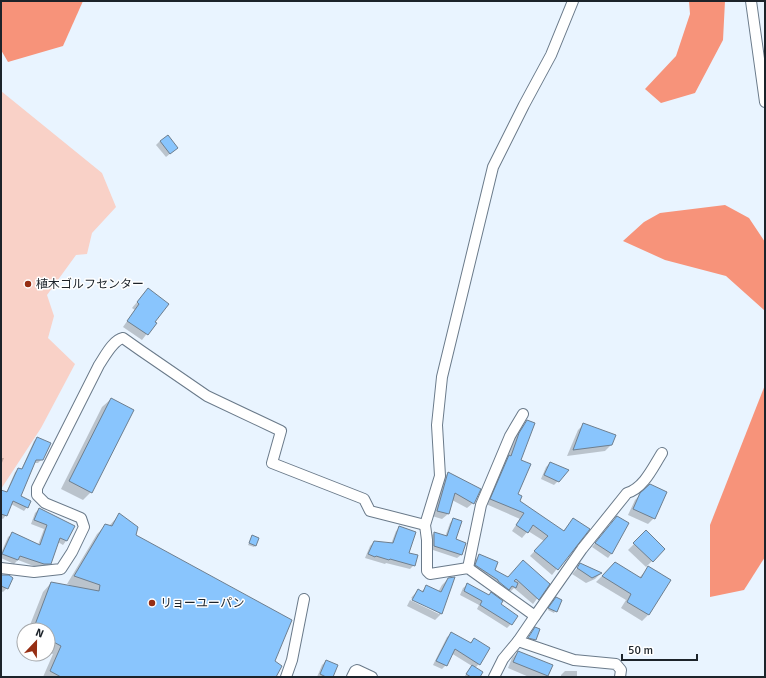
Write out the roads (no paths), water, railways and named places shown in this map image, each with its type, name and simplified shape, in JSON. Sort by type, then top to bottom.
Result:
[{"type":"street","points":[[535,616],[468,568],[430,574],[427,571],[427,540],[425,525],[440,476],[437,425],[442,376],[493,166],[551,55],[573,1]]},
{"type":"street","points":[[751,1],[765,102]]},
{"type":"street","points":[[1,568],[34,572],[62,569],[72,552],[84,528],[80,518],[45,503],[37,495],[37,488],[99,365],[108,351],[119,339],[123,338],[207,396],[281,431],[272,463],[364,499],[370,511],[425,525]]},
{"type":"street","points":[[468,568],[481,504],[510,436],[522,414]]},
{"type":"street","points":[[494,677],[503,659],[518,641],[582,549],[627,493],[634,491],[640,486],[662,453]]},
{"type":"street","points":[[286,677],[292,660],[304,599]]},
{"type":"street","points":[[518,641],[574,660],[616,664],[621,670],[620,677]]},
{"type":"street","points":[[352,677],[357,670],[372,677]]},
{"type":"place","name":"植木ゴルフセンター","points":[[28,284]]},
{"type":"place","name":"リョーユーパン","points":[[152,603]]}]
